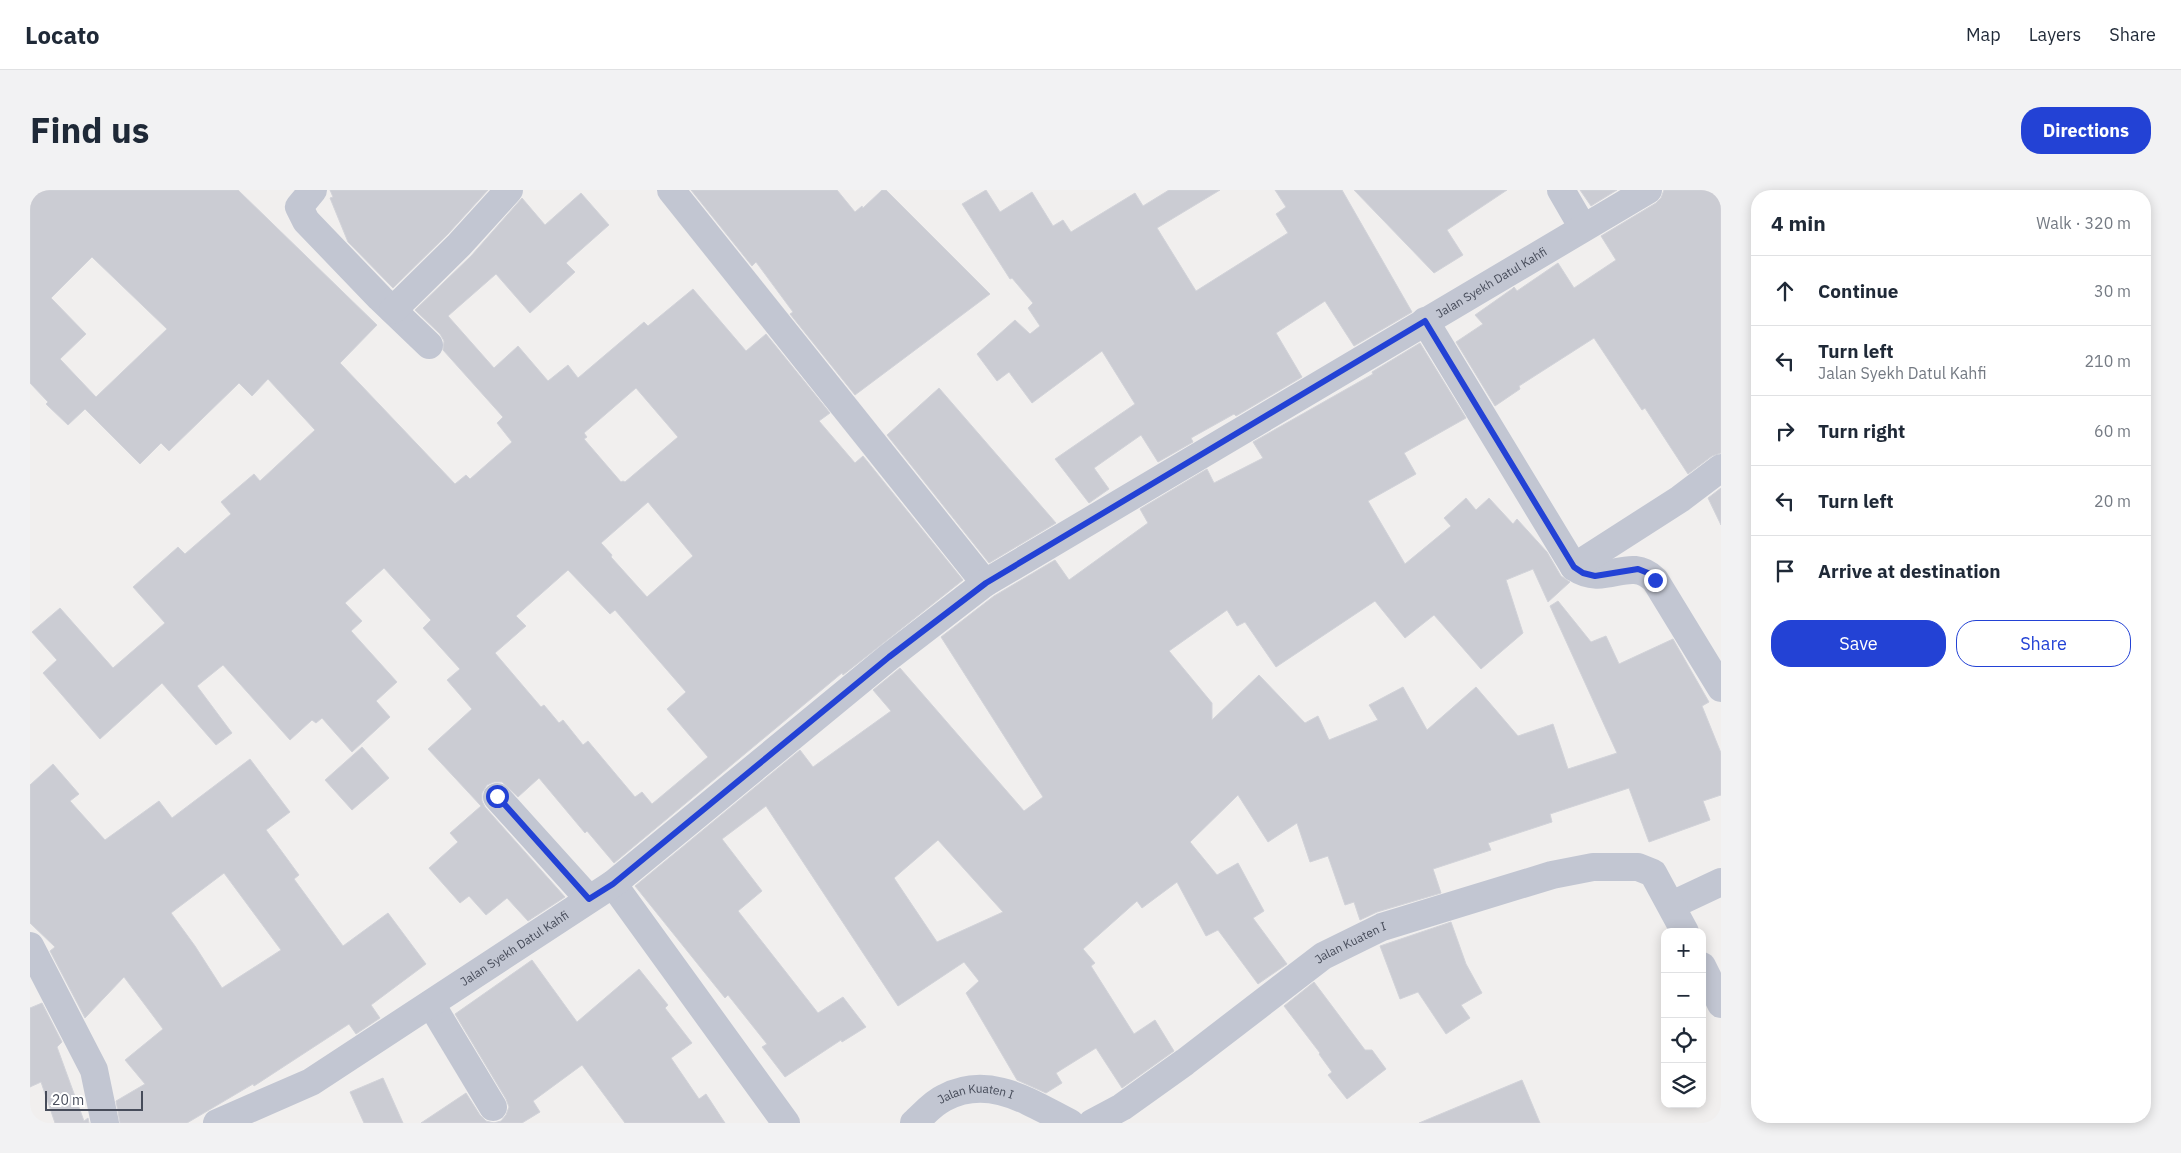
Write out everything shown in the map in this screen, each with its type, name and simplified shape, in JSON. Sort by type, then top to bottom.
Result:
[{"type":"street","points":[[313,190],[299,207],[306,221],[429,345]]},
{"type":"street","points":[[393,310],[459,245],[509,190]]},
{"type":"street","points":[[671,190],[986,583]]},
{"type":"street","points":[[1561,190],[1583,228]]},
{"type":"street","name":"Jalan Syekh Datul Kahfi","points":[[217,1123],[312,1082],[613,884],[889,657],[986,583],[1648,190]]},
{"type":"street","points":[[1425,321],[1574,567],[1583,573],[1595,576],[1638,569],[1648,573],[1655,580],[1721,688]]},
{"type":"street","points":[[1574,567],[1680,498],[1721,468]]},
{"type":"street","points":[[497,796],[589,899]]},
{"type":"street","name":"Jalan Kuaten I","points":[[1092,1123],[1122,1107],[1185,1062],[1323,956],[1382,927],[1552,875],[1593,867],[1638,867],[1653,872],[1672,905]]},
{"type":"street","points":[[1683,928],[1672,905],[1721,882]]},
{"type":"street","points":[[613,884],[786,1123]]},
{"type":"street","points":[[30,946],[94,1070],[105,1123]]},
{"type":"street","points":[[1706,973],[1721,1004]]},
{"type":"street","points":[[431,1004],[493,1107]]},
{"type":"street","name":"Jalan Kuaten I","points":[[914,1123],[942,1098],[967,1088],[998,1089],[1070,1123]]},
{"type":"building","points":[[39,190],[238,190],[377,325],[340,363],[455,484],[466,475],[470,479],[512,442],[497,423],[503,417],[443,350],[444,341],[440,334],[415,310],[471,256],[522,198],[545,225],[581,193],[609,225],[566,263],[575,272],[530,313],[496,274],[448,316],[494,368],[518,346],[548,381],[568,365],[578,378],[644,322],[648,326],[693,289],[746,351],[766,334],[830,413],[819,421],[855,463],[863,456],[963,580],[843,675],[842,673],[614,863],[587,831],[585,833],[539,778],[518,797],[502,782],[494,782],[487,785],[482,793],[482,801],[485,807],[565,897],[528,921],[507,898],[486,915],[469,896],[460,903],[429,868],[458,842],[450,833],[481,806],[428,749],[472,709],[447,680],[460,669],[423,628],[431,620],[384,568],[345,603],[362,621],[351,631],[397,682],[376,701],[390,717],[352,752],[322,718],[316,723],[312,720],[290,740],[223,665],[197,686],[232,733],[216,745],[162,683],[100,739],[43,673],[57,660],[32,632],[60,608],[113,668],[165,623],[133,587],[178,547],[185,554],[231,514],[221,502],[254,474],[260,481],[315,430],[268,379],[252,396],[239,383],[169,451],[161,443],[140,464],[85,409],[68,425],[46,404],[48,402],[30,383],[30,200]],"holes":[[[92,257],[167,329],[96,397],[60,359],[86,334],[51,298]],[[636,388],[678,437],[625,482],[621,482],[584,439],[587,437],[584,433]],[[648,502],[693,556],[647,597],[601,543]],[[568,570],[610,614],[615,610],[686,692],[667,709],[708,757],[652,804],[642,792],[635,797],[588,741],[583,745],[563,720],[559,723],[544,705],[541,707],[495,653],[526,626],[516,616]]]},
{"type":"building","points":[[330,190],[488,190],[448,234],[393,288],[348,242],[330,198],[333,197]]},
{"type":"building","points":[[691,190],[837,190],[855,212],[862,206],[863,208],[882,190],[886,190],[990,294],[855,395],[790,314],[793,312],[756,262],[752,266]]},
{"type":"building","points":[[986,190],[1000,212],[1032,192],[1053,226],[1063,220],[1071,232],[1135,193],[1143,206],[1169,190],[1220,190],[1157,228],[1196,291],[1288,233],[1276,214],[1286,207],[1275,190],[1342,190],[1412,312],[1354,346],[1325,301],[1276,333],[1302,377],[1236,416],[1234,414],[1191,438],[1193,442],[1158,462],[1141,435],[1094,468],[1109,489],[1089,503],[1055,459],[1135,404],[1102,351],[1032,403],[1009,372],[997,381],[977,354],[1015,320],[1030,334],[1040,326],[1028,308],[1033,303],[1012,278],[1010,279],[962,204]]},
{"type":"building","points":[[1354,190],[1507,190],[1447,230],[1463,255],[1434,273]]},
{"type":"building","points":[[1580,190],[1617,190],[1591,206]]},
{"type":"building","points":[[1664,190],[1721,190],[1721,453],[1712,456],[1688,474],[1645,408],[1642,410],[1594,338],[1519,386],[1520,389],[1495,406],[1456,342],[1483,324],[1475,315],[1514,287],[1517,291],[1558,263],[1574,288],[1616,260],[1601,236],[1656,203],[1661,198]]},
{"type":"building","points":[[1420,343],[1466,418],[1404,453],[1416,474],[1368,501],[1405,564],[1451,526],[1444,518],[1466,498],[1476,510],[1489,498],[1513,524],[1517,519],[1547,552],[1561,576],[1570,582],[1548,602],[1533,569],[1506,580],[1523,633],[1481,669],[1434,615],[1405,638],[1375,601],[1276,667],[1245,622],[1237,626],[1227,610],[1169,651],[1212,703],[1212,720],[1259,675],[1305,723],[1318,716],[1329,740],[1378,720],[1369,705],[1403,687],[1427,730],[1476,687],[1518,736],[1553,724],[1568,769],[1617,753],[1550,606],[1558,601],[1591,642],[1606,636],[1619,664],[1673,639],[1709,702],[1702,706],[1721,753],[1721,795],[1703,801],[1710,820],[1649,842],[1629,788],[1550,814],[1552,822],[1488,843],[1491,850],[1433,869],[1441,893],[1377,912],[1360,920],[1354,902],[1345,905],[1328,856],[1310,862],[1297,823],[1268,842],[1238,795],[1190,842],[1217,875],[1238,863],[1264,911],[1253,918],[1287,964],[1258,984],[1218,930],[1206,936],[1177,882],[1142,908],[1137,901],[1083,949],[1095,963],[1091,966],[1134,1034],[1155,1020],[1174,1051],[1122,1088],[1096,1048],[1056,1073],[1062,1083],[1046,1093],[1017,1080],[966,993],[979,981],[964,962],[898,1006],[766,806],[722,839],[762,891],[738,911],[818,1013],[843,997],[866,1027],[842,1042],[841,1040],[785,1077],[762,1047],[767,1044],[728,995],[725,998],[635,886],[800,750],[813,767],[891,711],[873,690],[900,668],[1024,811],[1043,797],[941,637],[994,596],[1055,560],[1069,580],[1148,523],[1140,509],[1207,469],[1214,483],[1263,458],[1253,442],[1373,374],[1372,372]],"holes":[[[938,840],[1003,912],[937,942],[894,878]]]},
{"type":"building","points":[[939,388],[1056,523],[989,563],[887,435]]},
{"type":"building","points":[[1721,488],[1721,525],[1708,498]]},
{"type":"building","points":[[362,747],[389,778],[352,810],[325,780]]},
{"type":"building","points":[[250,759],[290,812],[266,830],[299,875],[294,879],[343,946],[388,913],[426,964],[371,1005],[380,1018],[356,1034],[349,1024],[254,1086],[253,1084],[187,1123],[120,1123],[116,1101],[145,1084],[125,1060],[163,1029],[124,977],[85,1018],[50,951],[55,947],[30,923],[30,785],[53,764],[79,794],[70,801],[105,840],[159,801],[172,818]],"holes":[[[224,873],[281,950],[222,988],[171,913]]]},
{"type":"building","points":[[1451,922],[1466,964],[1482,993],[1461,1005],[1470,1018],[1446,1034],[1418,992],[1400,999],[1380,946]]},
{"type":"building","points":[[532,960],[577,1022],[639,969],[668,1005],[665,1008],[692,1043],[671,1058],[699,1099],[706,1094],[725,1123],[625,1123],[582,1065],[533,1101],[540,1112],[522,1123],[494,1123],[501,1121],[509,1107],[455,1014]]},
{"type":"building","points":[[1314,982],[1365,1050],[1372,1050],[1386,1069],[1347,1099],[1328,1075],[1332,1072],[1320,1053],[1284,1006]]},
{"type":"building","points":[[42,1003],[62,1042],[57,1047],[84,1121],[88,1118],[89,1123],[55,1123],[41,1082],[30,1087],[30,1008]]},
{"type":"building","points":[[383,1078],[403,1123],[364,1123],[350,1092]]},
{"type":"building","points":[[1522,1080],[1540,1123],[1419,1123]]},
{"type":"building","points":[[466,1093],[480,1115],[486,1121],[494,1123],[421,1123]]},
{"type":"route","points":[[497,796],[589,899],[613,884],[889,657],[986,583],[1425,321],[1574,567],[1583,573],[1595,576],[1638,569],[1648,573],[1655,580]]}]
